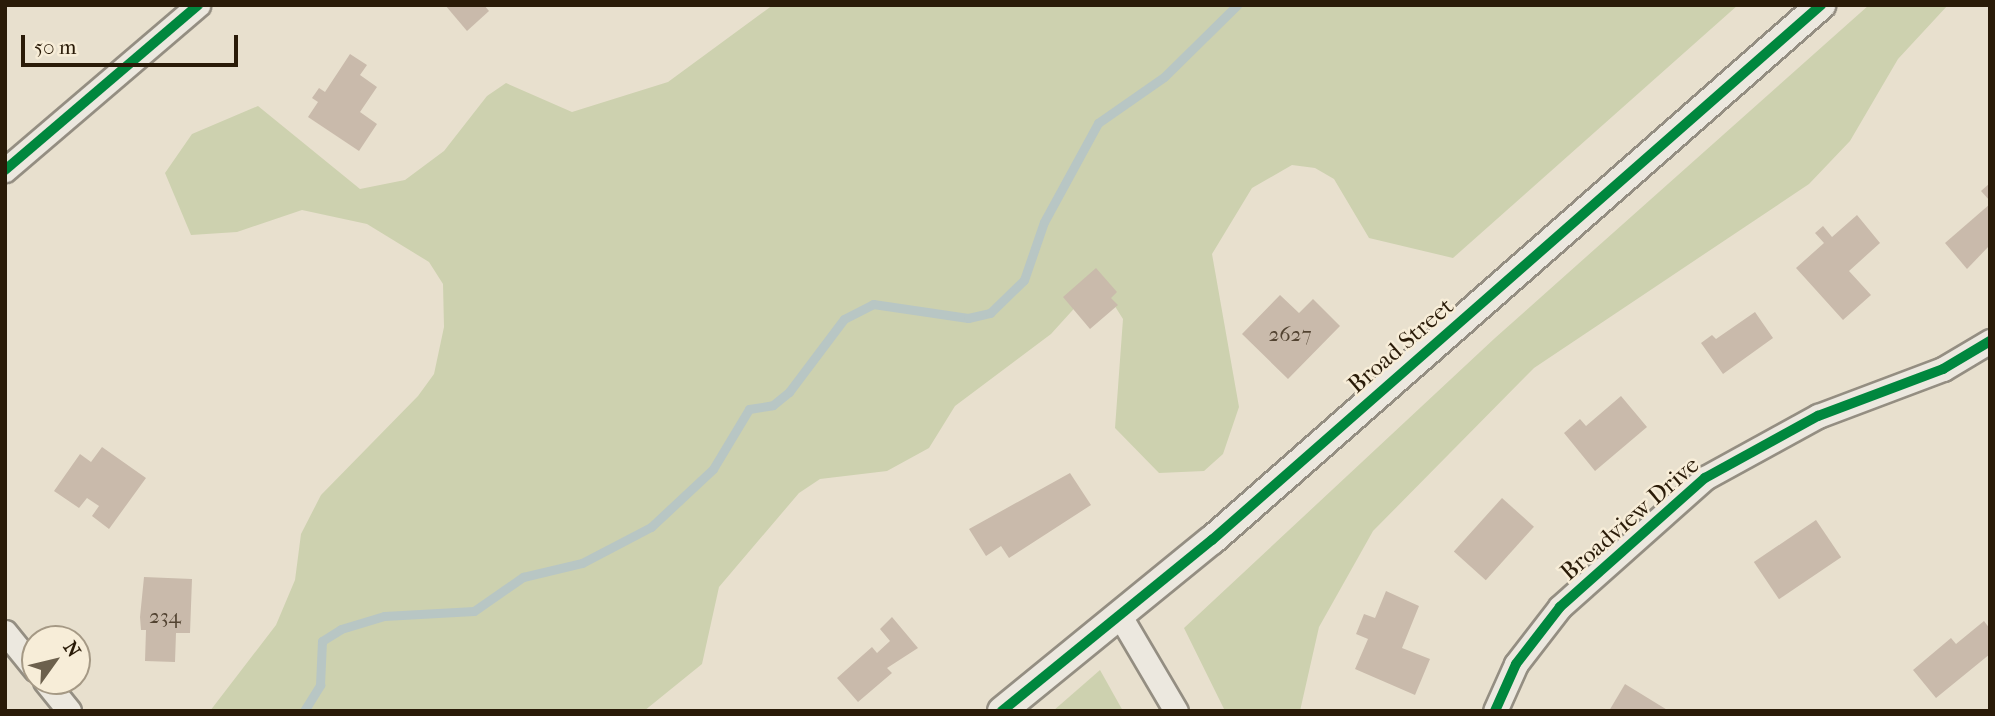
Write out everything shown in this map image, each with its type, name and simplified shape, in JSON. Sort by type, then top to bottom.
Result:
[{"type":"street","points":[[5,170],[198,5]]},
{"type":"street","name":"Broad Street","points":[[1002,711],[1120,616],[1821,5]]},
{"type":"street","name":"Broadview Drive","points":[[1495,711],[1516,664],[1560,607],[1705,478],[1818,416],[1943,369],[1990,341]]},
{"type":"street","points":[[1120,616],[1176,711]]},
{"type":"street","points":[[5,632],[21,652]]},
{"type":"street","points":[[56,695],[69,711]]},
{"type":"green space","points":[[773,5],[1738,5],[1453,258],[1369,238],[1334,179],[1315,168],[1292,165],[1252,188],[1212,254],[1239,407],[1223,454],[1204,471],[1159,473],[1115,428],[1123,319],[1099,281],[1051,334],[955,406],[929,448],[887,471],[820,479],[799,493],[719,587],[702,664],[644,711],[210,711],[276,625],[295,580],[301,534],[321,495],[418,396],[434,374],[444,327],[443,284],[429,262],[367,224],[302,210],[237,232],[191,235],[165,173],[192,134],[258,106],[360,189],[405,180],[444,151],[487,96],[506,83],[572,112],[668,82]]},
{"type":"green space","points":[[1869,5],[1948,5],[1898,59],[1850,141],[1809,184],[1534,368],[1373,531],[1319,627],[1300,711],[1225,711],[1184,628],[1495,338]]},
{"type":"green space","points":[[1100,670],[1123,711],[1053,711]]},
{"type":"building","points":[[445,5],[484,5],[489,11],[467,31]]},
{"type":"building","points":[[350,54],[367,65],[360,75],[377,87],[360,112],[377,124],[359,151],[308,117],[318,102],[312,98],[319,88],[325,92]]},
{"type":"building","points":[[1990,183],[1990,201],[1981,191]]},
{"type":"building","points":[[1990,204],[1990,245],[1967,269],[1945,243]]},
{"type":"building","points":[[1857,215],[1880,243],[1849,271],[1871,295],[1843,320],[1796,268],[1824,243],[1815,233],[1823,226],[1832,237]]},
{"type":"building","points":[[1096,268],[1117,292],[1111,298],[1118,305],[1090,329],[1063,297]]},
{"type":"building","points":[[1280,295],[1299,313],[1313,299],[1340,326],[1288,379],[1242,334]]},
{"type":"building","points":[[1755,312],[1773,338],[1723,374],[1701,343],[1712,335],[1716,339]]},
{"type":"building","points":[[1621,396],[1647,427],[1595,471],[1564,433],[1580,419],[1586,426]]},
{"type":"building","points":[[102,447],[146,478],[109,529],[92,516],[99,506],[87,498],[79,508],[54,491],[80,454],[91,462]]},
{"type":"building","points":[[1070,473],[1091,505],[1009,558],[1001,546],[986,556],[969,529]]},
{"type":"building","points":[[1502,498],[1534,527],[1486,580],[1454,552]]},
{"type":"building","points":[[1816,520],[1841,557],[1779,599],[1754,562]]},
{"type":"building","points":[[144,577],[192,579],[190,633],[176,633],[175,662],[145,661],[146,630],[141,630],[140,617]]},
{"type":"building","points":[[1386,591],[1419,606],[1402,648],[1430,659],[1415,695],[1355,669],[1368,639],[1356,634],[1364,614],[1375,618]]},
{"type":"building","points":[[892,617],[918,648],[887,668],[892,673],[858,702],[837,678],[872,647],[877,653],[890,641],[880,629]]},
{"type":"building","points":[[1984,621],[1990,629],[1990,654],[1936,698],[1913,670],[1951,638],[1956,644]]},
{"type":"building","points":[[1625,684],[1669,711],[1609,711]]},
{"type":"waterway","points":[[304,711],[320,685],[322,641],[341,629],[384,616],[474,611],[523,577],[582,563],[651,527],[713,469],[749,409],[773,405],[789,392],[844,319],[873,304],[968,318],[990,313],[1024,280],[1044,222],[1098,123],[1164,77],[1237,5]]},
{"type":"cycle path","points":[[5,170],[198,5]]},
{"type":"cycle path","points":[[1002,711],[1212,540],[1821,5]]},
{"type":"cycle path","points":[[1495,711],[1516,664],[1560,607],[1705,478],[1818,416],[1943,369],[1990,341]]}]
